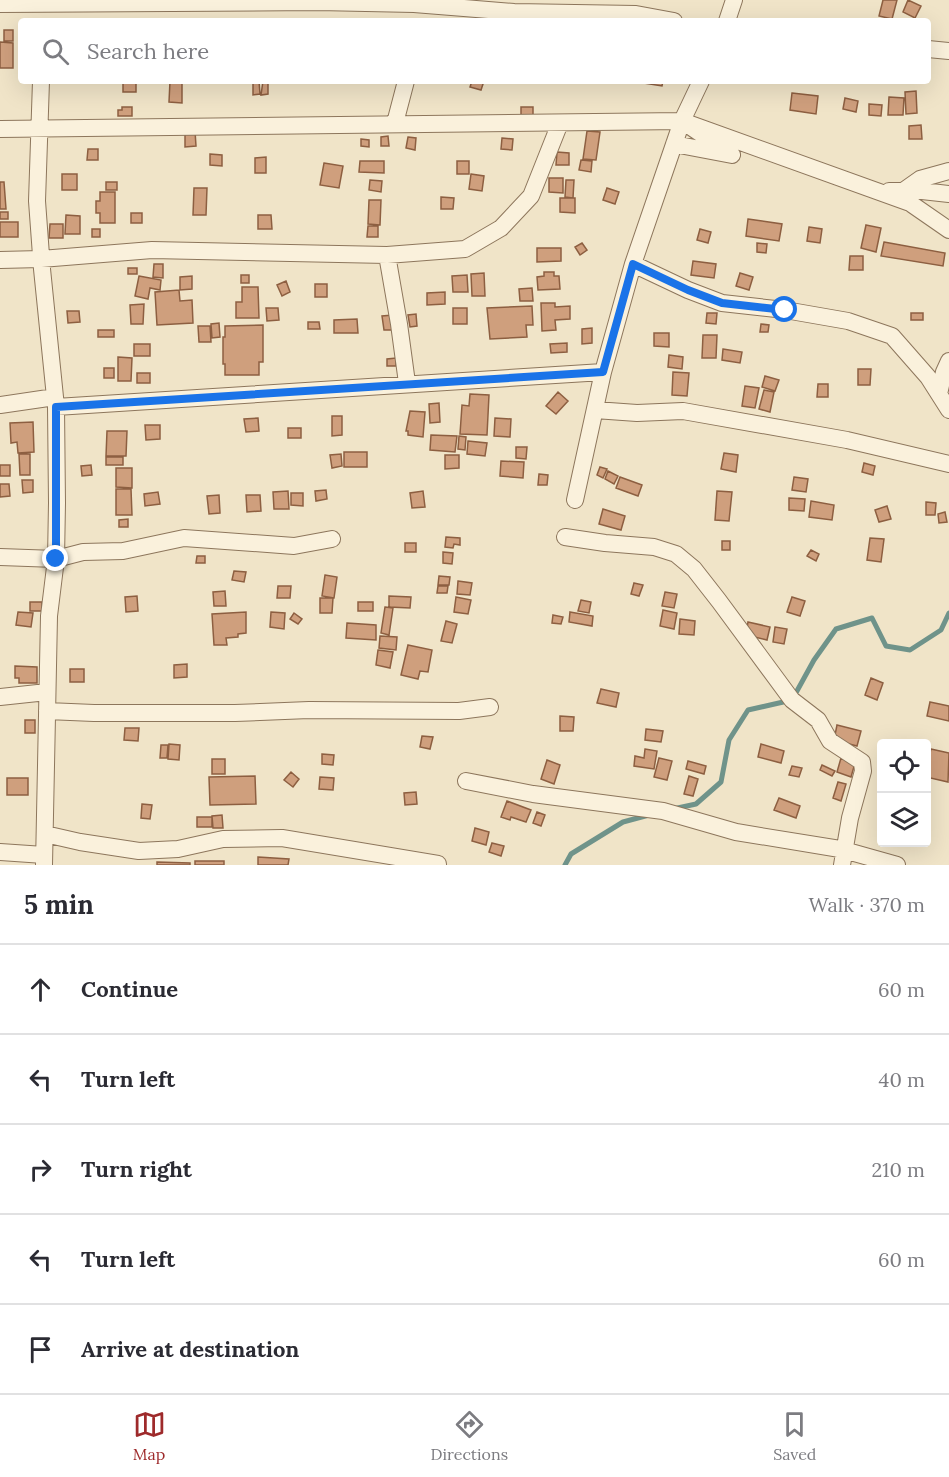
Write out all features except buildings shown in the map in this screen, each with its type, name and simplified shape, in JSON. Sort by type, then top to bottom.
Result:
[{"type":"street","points":[[43,2],[43,18]]},
{"type":"street","points":[[0,4],[318,2],[514,12],[636,14],[658,18]]},
{"type":"street","points":[[931,49],[949,51]]},
{"type":"street","points":[[0,852],[44,860],[49,616],[56,559],[56,402],[41,259],[37,170],[41,84]]},
{"type":"street","points":[[395,123],[405,84]]},
{"type":"street","points":[[574,500],[603,372],[633,264],[682,121],[700,84]]},
{"type":"street","points":[[0,129],[682,121],[910,203],[949,231]]},
{"type":"street","points":[[674,144],[732,155],[682,121]]},
{"type":"street","points":[[0,260],[152,250],[387,255],[465,249],[501,228],[531,196],[561,123]]},
{"type":"street","points":[[903,191],[920,179],[949,171]]},
{"type":"street","points":[[876,191],[922,191],[949,194]]},
{"type":"street","points":[[387,255],[407,383]]},
{"type":"street","points":[[633,264],[722,303],[785,310],[848,321],[892,336],[928,377],[949,410]]},
{"type":"street","points":[[939,394],[949,361]]},
{"type":"street","points":[[0,405],[603,372]]},
{"type":"street","points":[[595,410],[637,414],[683,411],[847,440],[949,464]]},
{"type":"street","points":[[565,537],[654,547],[676,554],[694,569],[792,700],[818,720],[830,741],[862,762],[863,771],[850,818],[843,857]]},
{"type":"street","points":[[0,557],[56,559],[83,552],[123,551],[184,538],[294,546],[332,539]]},
{"type":"street","points":[[0,697],[48,692]]},
{"type":"street","points":[[47,711],[94,713],[235,713],[309,710],[459,711],[490,707]]},
{"type":"street","points":[[466,781],[533,794],[663,811],[736,832],[843,857],[897,865]]},
{"type":"street","points":[[45,834],[139,851],[178,849],[223,839],[282,838],[438,864]]},
{"type":"waterway","points":[[673,809],[696,804],[721,782],[729,740],[748,710],[792,700],[814,660],[836,629],[872,618],[886,646],[910,650],[941,630],[949,613]]},
{"type":"waterway","points":[[565,865],[571,854],[623,822],[649,815]]},
{"type":"route","points":[[56,559],[56,407],[603,372],[633,264],[722,303],[785,310]]}]
